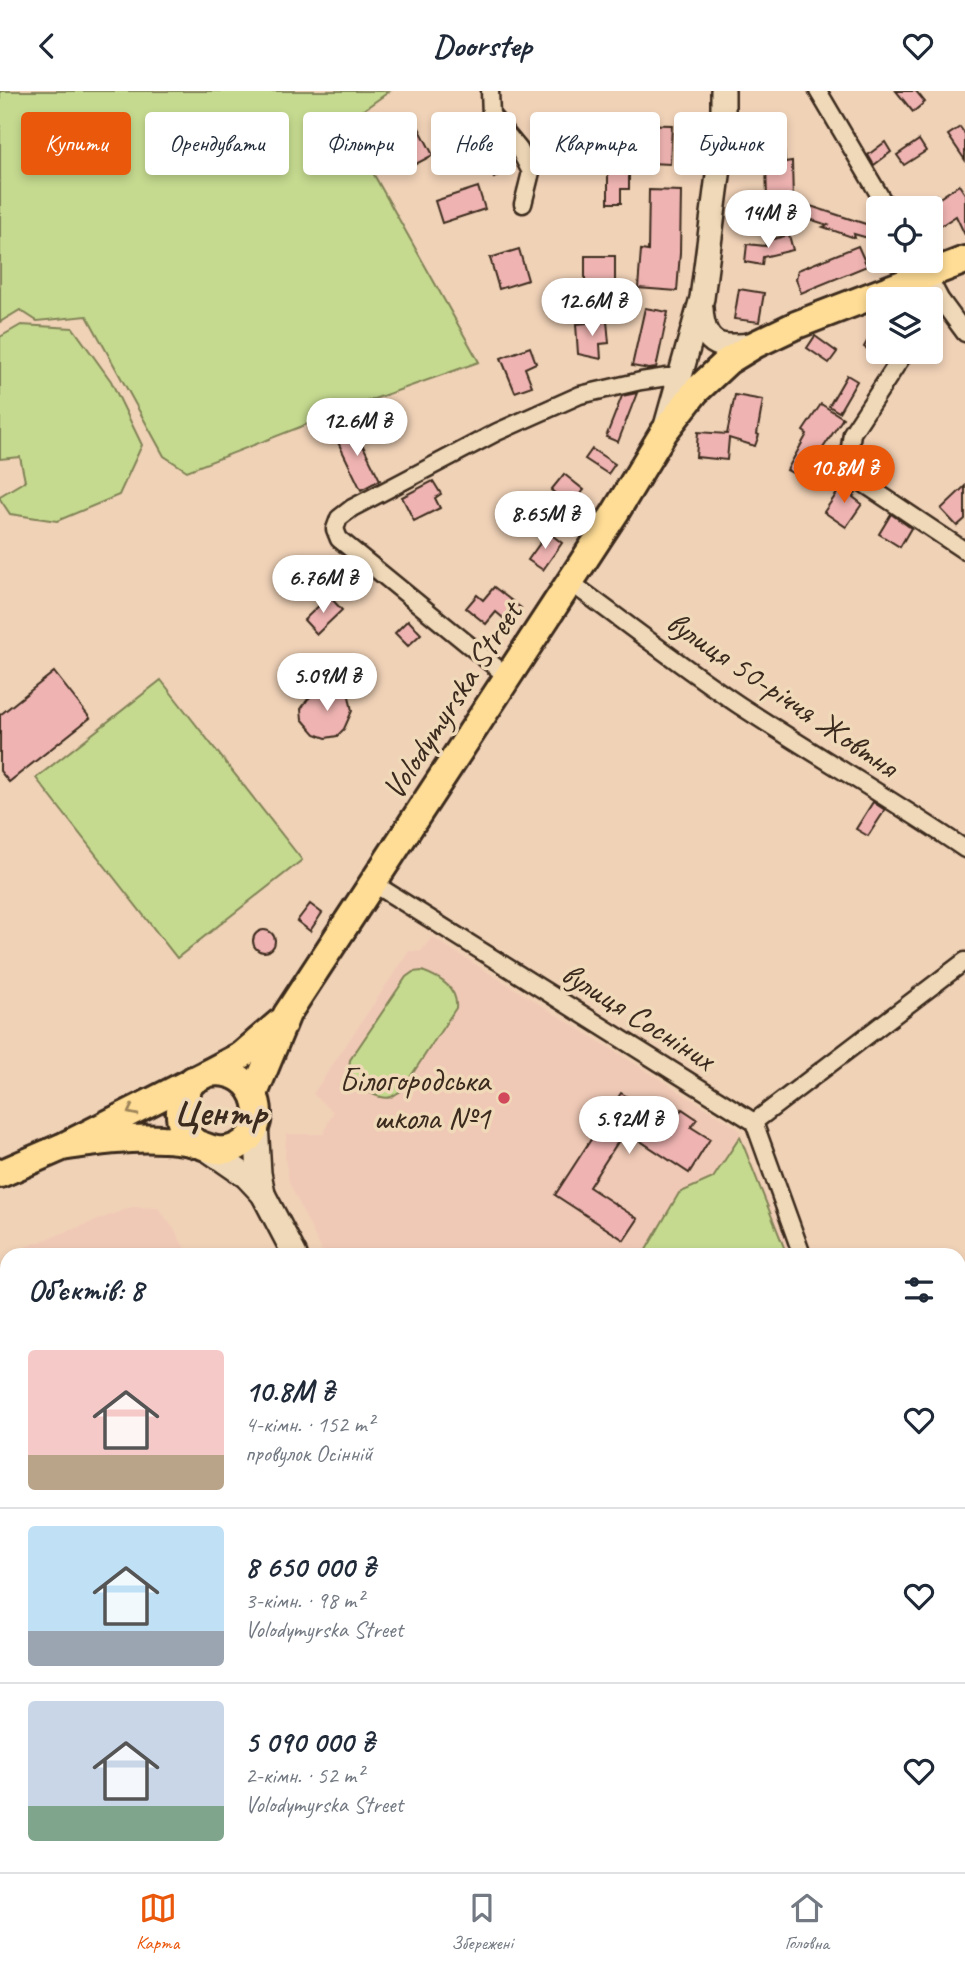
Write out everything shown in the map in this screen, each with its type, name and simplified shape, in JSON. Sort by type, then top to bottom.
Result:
[{"type":"main road","points":[[943,264],[965,260]]},
{"type":"main road","points":[[664,432],[696,391],[728,361],[756,344],[911,273]]},
{"type":"main road","name":"Volodymyrska Street","points":[[254,1094],[287,1014],[615,513],[664,432]]},
{"type":"main road","name":"Volodymyrska Street","points":[[62,1147],[242,1055],[287,1014]]},
{"type":"main road","points":[[0,1174],[62,1147],[106,1140],[166,1139],[219,1151],[230,1149],[250,1135],[256,1123],[257,1104],[254,1094],[240,1077],[219,1071],[200,1077],[181,1101],[181,1124],[187,1135],[201,1146]]},
{"type":"street","points":[[490,91],[491,114],[519,149],[531,172],[523,204]]},
{"type":"street","name":"Volodymyrska Street","points":[[664,432],[701,302],[723,137],[723,91]]},
{"type":"street","points":[[818,91],[880,196]]},
{"type":"street","points":[[701,302],[708,336],[718,345],[733,348],[756,344]]},
{"type":"street","points":[[943,312],[965,333]]},
{"type":"street","points":[[897,364],[852,433],[848,462],[863,483],[965,551]]},
{"type":"street","points":[[508,677],[339,539],[335,529],[339,518],[352,508],[497,432],[580,395],[641,381],[680,377]]},
{"type":"street","name":"вулиця 50-річчя Жовтня","points":[[570,582],[737,703],[965,849]]},
{"type":"street","name":"вулиця Сосніних","points":[[373,883],[754,1122]]},
{"type":"street","points":[[799,1248],[754,1122],[965,961]]},
{"type":"street","points":[[256,1123],[263,1194]]},
{"type":"street","points":[[201,1146],[246,1176],[263,1194],[291,1248]]},
{"type":"shaded area","name":"Білогородська школа №1","points":[[432,937],[738,1128],[788,1248],[321,1248],[289,1183],[285,1158],[286,1134],[323,1134],[333,1112],[313,1094],[409,951],[421,951]]},
{"type":"shaded area","points":[[132,1207],[158,1208],[184,1248],[23,1248]]},
{"type":"green space","points":[[0,91],[390,91],[360,112],[303,112],[303,175],[374,175],[479,362],[354,406],[187,471],[164,456],[87,316],[37,321],[20,310],[0,322]]},
{"type":"green space","points":[[21,325],[73,328],[111,381],[142,445],[119,495],[57,521],[10,514],[0,499],[0,496],[25,481],[20,457],[0,459],[0,337]]},
{"type":"green space","points":[[161,680],[302,860],[177,958],[36,778]]},
{"type":"green space","points":[[422,971],[441,980],[451,989],[456,1008],[401,1091],[386,1098],[375,1095],[352,1077],[350,1060],[406,977],[413,972]]},
{"type":"green space","points":[[740,1137],[784,1248],[647,1248],[679,1193],[713,1178]]},
{"type":"building","points":[[896,91],[916,91],[925,102],[913,112]]},
{"type":"building","points":[[660,125],[672,125],[670,164],[660,164]]},
{"type":"building","points":[[960,127],[965,134],[965,160],[948,135]]},
{"type":"building","points":[[419,128],[431,156],[417,163]]},
{"type":"building","points":[[919,140],[926,151],[904,165],[897,155]]},
{"type":"building","points":[[885,142],[891,152],[874,165],[868,155]]},
{"type":"building","points":[[792,161],[793,200],[767,201],[766,175],[787,175],[787,162]]},
{"type":"building","points":[[608,175],[629,175],[629,189],[621,189],[621,203],[608,203]]},
{"type":"building","points":[[959,185],[965,194],[965,235],[956,216],[943,224],[942,196]]},
{"type":"building","points":[[478,187],[485,209],[442,223],[435,201]]},
{"type":"building","points":[[649,190],[681,191],[677,291],[638,288],[641,250],[648,251]]},
{"type":"building","points":[[801,203],[866,224],[866,237],[854,234],[855,238],[823,227],[828,225],[797,215]]},
{"type":"building","points":[[789,235],[793,250],[763,257],[762,265],[745,262],[747,244],[766,246],[765,241]]},
{"type":"building","points":[[858,246],[866,264],[866,266],[801,293],[796,279],[798,270]]},
{"type":"building","points":[[519,249],[528,280],[499,289],[490,258]]},
{"type":"building","points":[[585,256],[615,256],[615,284],[585,284]]},
{"type":"building","points":[[739,289],[764,293],[759,322],[734,319]]},
{"type":"building","points":[[645,308],[668,312],[656,368],[649,369],[632,366]]},
{"type":"building","points":[[607,321],[609,343],[600,344],[601,359],[578,354],[576,324]]},
{"type":"building","points":[[815,336],[837,352],[829,363],[807,348]]},
{"type":"building","points":[[530,347],[536,363],[525,368],[532,386],[515,392],[501,358]]},
{"type":"building","points":[[847,375],[857,381],[839,412],[829,406]]},
{"type":"building","points":[[637,393],[618,442],[606,437],[622,396]]},
{"type":"building","points":[[735,395],[763,400],[755,446],[729,438],[727,460],[696,457],[698,432],[727,434]]},
{"type":"building","points":[[821,404],[843,418],[817,457],[822,460],[809,482],[787,470],[807,434],[803,431]]},
{"type":"building","points":[[356,426],[380,480],[361,490],[335,436]]},
{"type":"building","points":[[592,449],[615,464],[608,474],[585,459]]},
{"type":"building","points":[[564,474],[584,490],[563,516],[567,519],[561,529],[542,516],[556,494],[551,490]]},
{"type":"building","points":[[847,479],[857,491],[853,497],[862,504],[846,527],[824,512]]},
{"type":"building","points":[[433,481],[441,494],[435,498],[440,508],[414,521],[402,497]]},
{"type":"building","points":[[965,486],[965,519],[957,526],[941,509]]},
{"type":"building","points":[[891,514],[911,528],[900,547],[879,534]]},
{"type":"building","points":[[548,532],[562,543],[543,570],[528,560]]},
{"type":"building","points":[[494,587],[521,608],[509,623],[496,612],[486,624],[466,608],[477,595],[483,600]]},
{"type":"building","points":[[329,596],[342,610],[317,634],[304,620]]},
{"type":"building","points":[[408,620],[421,634],[408,646],[395,633]]},
{"type":"building","points":[[54,672],[90,718],[9,782],[0,771],[0,715]]},
{"type":"building","points":[[334,689],[349,696],[352,711],[344,729],[337,736],[326,738],[315,734],[302,719],[301,709],[317,691]]},
{"type":"building","points":[[873,802],[885,810],[868,836],[856,829]]},
{"type":"building","points":[[310,904],[322,913],[310,931],[297,921]]},
{"type":"building","points":[[264,930],[272,933],[275,941],[272,949],[264,952],[256,949],[253,941],[256,933]]},
{"type":"building","points":[[621,1093],[644,1107],[649,1100],[676,1118],[682,1109],[697,1119],[691,1127],[710,1139],[689,1173],[625,1131],[589,1187],[638,1219],[624,1240],[555,1195]]},
{"type":"place","name":"Білогородська школа №1","points":[[504,1098]]},
{"type":"district","name":"Центр","points":[[220,1112]]}]
